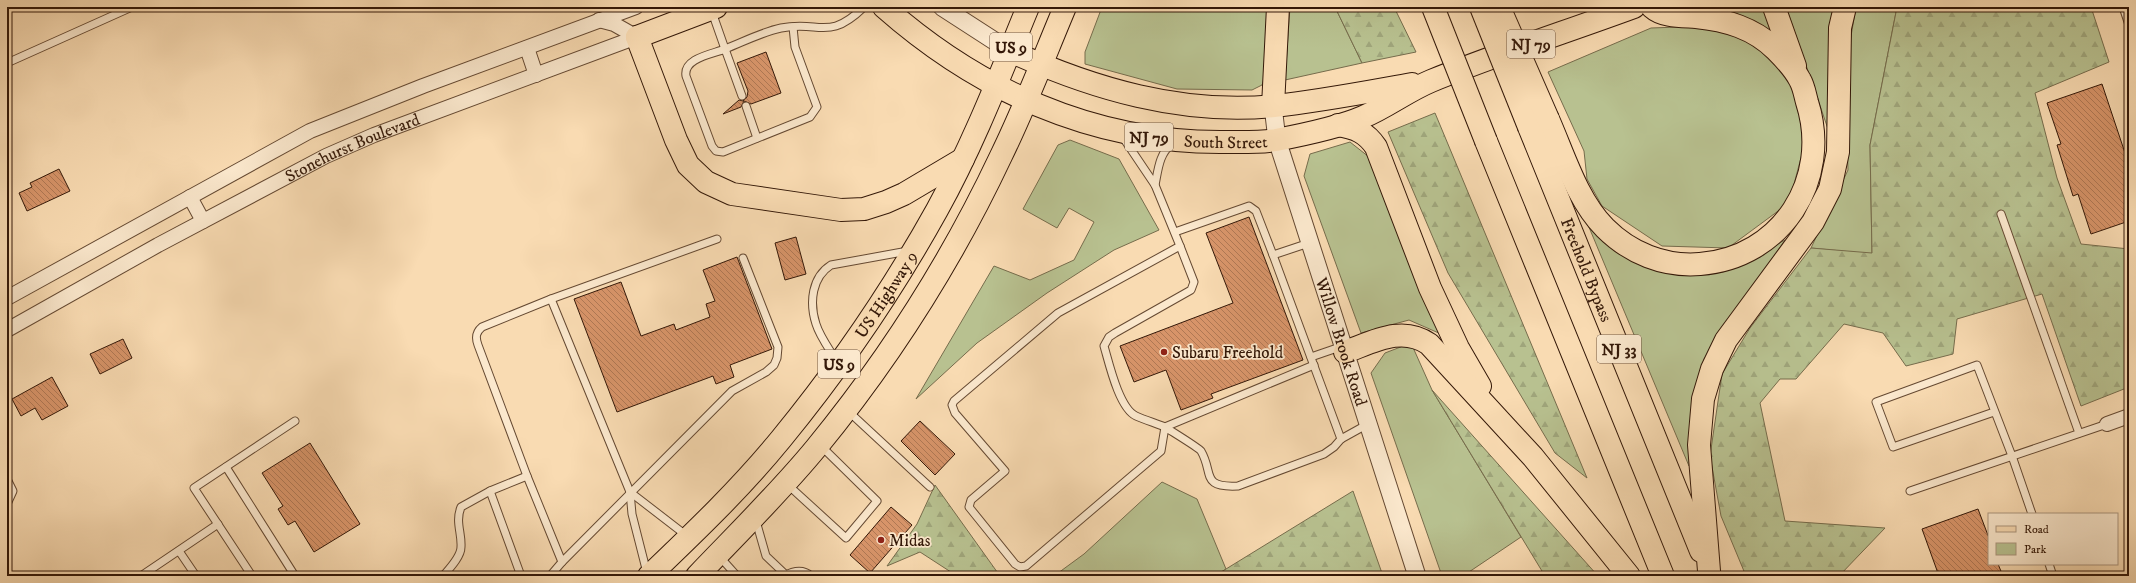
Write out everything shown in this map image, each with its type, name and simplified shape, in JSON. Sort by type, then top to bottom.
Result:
[{"type":"main road","name":"South Street","points":[[884,7],[948,57],[996,86],[1026,101],[1071,117],[1118,131],[1179,141],[1242,142],[1277,140],[1338,125],[1363,117],[1429,82],[1634,7]]},
{"type":"main road","name":"US Highway 9","points":[[648,576],[689,538],[781,439],[839,364],[880,306],[914,250],[963,159],[996,86],[1028,7]]},
{"type":"main road","name":"US Highway 9","points":[[697,576],[786,483],[820,444],[893,345],[969,220],[1002,154],[1026,101],[1064,7]]},
{"type":"main road","points":[[1273,106],[1278,7]]},
{"type":"main road","name":"NJ 33","points":[[1433,7],[1663,576]]},
{"type":"main road","name":"Freehold Bypass","points":[[1481,7],[1539,123],[1711,573]]},
{"type":"main road","points":[[1499,7],[1539,123],[1593,213],[1617,238],[1634,250],[1666,262],[1692,265],[1717,262],[1745,253],[1772,235],[1792,212],[1803,192],[1811,171],[1814,137],[1812,117],[1774,7]]},
{"type":"main road","points":[[1652,7],[1661,13],[1714,20],[1744,28],[1767,42],[1800,80]]},
{"type":"main road","points":[[1711,573],[1699,445],[1703,399],[1712,369],[1726,340],[1813,222],[1830,189],[1838,152],[1840,28],[1845,7]]},
{"type":"main road","name":"Stonehurst Boulevard","points":[[637,37],[712,8]]},
{"type":"main road","points":[[637,37],[676,140],[688,165],[706,182],[732,194],[841,210],[864,209],[904,194],[963,159]]},
{"type":"main road","name":"South Street","points":[[1010,51],[1081,81],[1143,98],[1199,105],[1236,107],[1273,106],[1429,82]]},
{"type":"main road","points":[[1338,125],[1354,128],[1363,133],[1376,147],[1430,288],[1443,317],[1479,385],[1505,425]]},
{"type":"main road","points":[[1344,349],[1393,335],[1406,334],[1422,339],[1438,351],[1505,425],[1628,576]]},
{"type":"street","name":"Stonehurst Boulevard","points":[[7,298],[310,131],[424,86],[636,7]]},
{"type":"street","points":[[942,7],[969,26],[1010,51]]},
{"type":"street","points":[[600,20],[614,24],[637,37]]},
{"type":"street","name":"Stonehurst Boulevard","points":[[7,330],[203,221],[326,156],[374,135],[637,37]]},
{"type":"street","points":[[526,48],[536,75]]},
{"type":"street","name":"Willow Brook Road","points":[[1273,106],[1277,140],[1417,576]]},
{"type":"street","points":[[190,196],[203,221]]},
{"type":"street","points":[[2107,424],[2129,416]]},
{"type":"lane","points":[[7,63],[132,7]]},
{"type":"lane","points":[[793,27],[795,47],[817,107],[810,117],[723,152],[716,151],[712,146],[686,76],[685,70],[690,63],[772,31],[793,27],[831,28],[846,22],[864,7]]},
{"type":"lane","points":[[2123,7],[2129,25]]},
{"type":"lane","points":[[712,8],[742,96]]},
{"type":"lane","points":[[746,106],[757,138]]},
{"type":"lane","points":[[1118,131],[1155,185],[1194,282],[1191,290],[1109,336],[1104,346],[1120,394],[1129,411],[1135,416],[1165,427],[1200,450],[1208,475],[1215,483],[1224,487],[1238,486],[1324,454],[1334,448],[1341,439],[1368,424]]},
{"type":"lane","points":[[1155,185],[1160,163],[1166,150],[1179,141]]},
{"type":"lane","points":[[1175,232],[1249,206],[1256,211],[1341,439]]},
{"type":"lane","points":[[2001,214],[2079,433]]},
{"type":"lane","points":[[562,562],[527,476],[478,345],[476,335],[482,327],[551,299],[717,239]]},
{"type":"lane","points":[[1273,255],[1310,242]]},
{"type":"lane","points":[[1165,427],[1161,451],[1026,566],[1020,567],[1015,564],[969,507],[971,500],[1005,470],[955,414],[952,407],[954,401],[1058,313],[1180,246]]},
{"type":"lane","points":[[839,364],[816,324],[812,300],[816,280],[822,271],[831,265],[914,250]]},
{"type":"lane","points":[[550,576],[630,492],[732,391],[766,372],[774,365],[778,348],[743,258]]},
{"type":"lane","points":[[551,299],[630,492],[632,514],[648,576]]},
{"type":"lane","points":[[1311,357],[1344,349]]},
{"type":"lane","points":[[1165,427],[1314,365]]},
{"type":"lane","points":[[1994,412],[1893,447],[1876,402],[1977,366],[2012,456],[2032,513]]},
{"type":"lane","points":[[847,409],[930,487]]},
{"type":"lane","points":[[252,576],[194,488],[295,421]]},
{"type":"lane","points":[[1910,491],[2107,424]]},
{"type":"lane","points":[[786,483],[846,538],[877,501],[820,444]]},
{"type":"lane","points":[[226,467],[295,576]]},
{"type":"lane","points":[[443,576],[457,558],[462,548],[458,516],[461,507],[490,491],[527,476]]},
{"type":"lane","points":[[7,479],[13,491],[7,504]]},
{"type":"lane","points":[[490,491],[521,576]]},
{"type":"lane","points":[[630,492],[689,538]]},
{"type":"lane","points":[[754,516],[766,556],[785,575],[797,571],[807,573],[811,576]]},
{"type":"lane","points":[[141,576],[218,524]]},
{"type":"lane","points":[[179,551],[196,576]]},
{"type":"lane","points":[[717,555],[737,576]]},
{"type":"lane","points":[[2049,565],[2053,576]]},
{"type":"green space","points":[[1102,7],[1270,7],[1267,71],[1262,85],[1252,90],[1177,89],[1085,64],[1085,52]]},
{"type":"green space","points":[[1290,7],[1335,7],[1362,63],[1285,80]]},
{"type":"green space","points":[[1335,7],[1394,7],[1416,52],[1362,63]]},
{"type":"green space","points":[[1712,7],[1768,7],[1779,39],[1729,12]]},
{"type":"green space","points":[[1786,7],[1836,7],[1828,129]]},
{"type":"green space","points":[[1856,7],[1897,7],[1870,145],[1872,254],[1811,248],[1848,170],[1845,71]]},
{"type":"green space","points":[[1897,7],[2091,7],[2109,62],[2035,93],[2057,178],[2081,244],[2129,249],[2129,387],[2081,406],[2042,294],[1957,319],[1953,354],[1906,366],[1883,333],[1844,324],[1796,379],[1780,379],[1760,403],[1785,521],[1885,528],[1839,576],[1746,576],[1721,516],[1710,456],[1722,374],[1750,328],[1811,248],[1872,253],[1870,145]]},
{"type":"green space","points":[[1706,26],[1757,42],[1792,85],[1807,135],[1789,203],[1728,248],[1662,246],[1602,206],[1587,179],[1584,151],[1548,72],[1651,28]]},
{"type":"green space","points":[[1435,113],[1587,478],[1555,453],[1448,273],[1388,132]]},
{"type":"green space","points":[[1070,140],[1119,159],[1159,230],[1114,250],[1047,293],[977,343],[916,399],[994,266],[1030,280],[1074,260],[1094,222],[1069,208],[1057,228],[1023,209],[1058,145]]},
{"type":"green space","points":[[1350,142],[1369,157],[1441,334],[1409,320],[1361,333],[1304,176],[1310,154]]},
{"type":"green space","points":[[1586,220],[1676,274],[1723,272],[1785,240],[1704,359],[1693,411],[1689,466]]},
{"type":"green space","points":[[1411,343],[1432,390],[1521,537],[1463,576],[1442,576],[1371,373],[1385,353]]},
{"type":"green space","points":[[1432,390],[1598,576],[1545,576]]},
{"type":"green space","points":[[1162,482],[1197,499],[1226,569],[1215,576],[1054,576],[1084,554]]},
{"type":"green space","points":[[935,485],[1000,576],[957,576],[920,552],[887,566],[917,524]]},
{"type":"green space","points":[[1353,491],[1383,576],[1215,576],[1226,569]]},
{"type":"building","points":[[766,52],[781,93],[751,104],[744,101],[741,107],[723,114],[739,100],[743,101],[747,97],[748,91],[737,63]]},
{"type":"building","points":[[2102,84],[2129,165],[2129,221],[2091,234],[2078,194],[2073,196],[2057,145],[2061,144],[2047,103]]},
{"type":"building","points":[[59,169],[70,191],[27,211],[19,193],[32,187],[30,183]]},
{"type":"building","points":[[1249,217],[1303,360],[1211,394],[1213,398],[1181,410],[1166,370],[1134,382],[1120,346],[1233,303],[1206,233]]},
{"type":"building","points":[[796,237],[806,274],[785,280],[775,243]]},
{"type":"building","points":[[737,257],[772,349],[730,365],[734,377],[716,384],[713,376],[617,412],[574,299],[621,282],[641,336],[674,324],[676,330],[710,317],[706,304],[715,301],[703,270]]},
{"type":"building","points":[[123,339],[132,358],[100,374],[90,354]]},
{"type":"building","points":[[52,377],[68,406],[42,420],[35,408],[21,416],[12,399]]},
{"type":"building","points":[[920,421],[955,454],[935,475],[901,441]]},
{"type":"building","points":[[310,443],[360,524],[314,552],[295,521],[288,525],[278,509],[283,506],[262,473]]},
{"type":"building","name":"Midas","points":[[891,507],[912,525],[870,573],[850,555]]},
{"type":"building","points":[[1978,509],[1988,535],[1988,565],[1998,565],[2003,576],[1939,576],[1922,529]]},
{"type":"place","name":"Subaru Freehold","points":[[1164,352]]},
{"type":"place","name":"Midas","points":[[881,540]]}]
